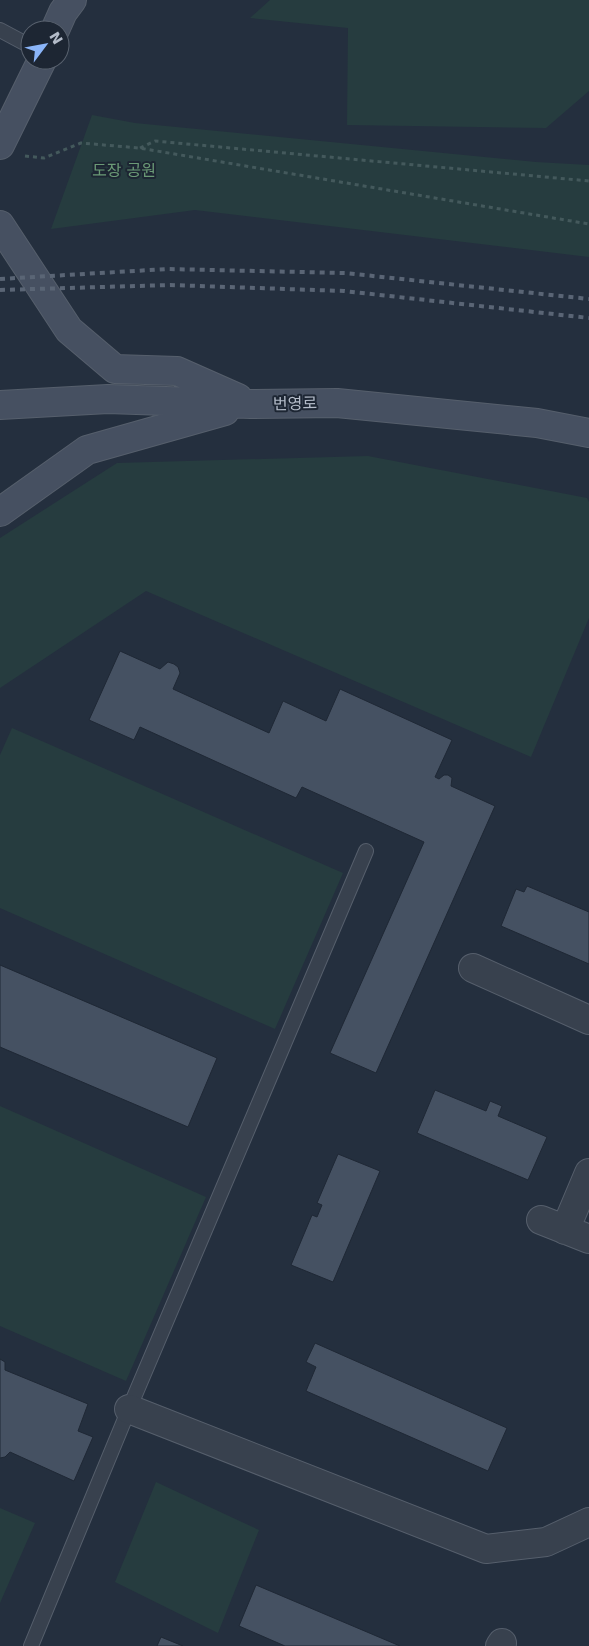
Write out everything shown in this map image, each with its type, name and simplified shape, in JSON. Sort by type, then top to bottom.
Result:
[{"type":"street","points":[[59,20],[72,0]]},
{"type":"street","points":[[9,150],[38,70]]},
{"type":"street","points":[[0,225],[69,330],[115,369],[178,371],[251,404]]},
{"type":"street","name":"번영로","points":[[0,405],[108,399],[251,404],[337,403],[537,423],[589,433]]},
{"type":"street","points":[[0,512],[86,450],[251,404]]},
{"type":"street","points":[[473,968],[589,1020]]},
{"type":"street","points":[[541,1220],[577,1234],[589,1173]]},
{"type":"street","points":[[129,1409],[486,1549],[546,1542],[589,1522]]},
{"type":"lane","points":[[0,30],[20,41]]},
{"type":"lane","points":[[31,1646],[129,1409],[366,851]]},
{"type":"path","points":[[139,148],[155,141],[589,182]]},
{"type":"path","points":[[9,150],[44,158],[81,143],[139,148],[589,224]]},
{"type":"green space","points":[[270,0],[589,0],[589,91],[546,128],[347,125],[348,28],[250,18]]},
{"type":"green space","name":"도장 공원","points":[[92,115],[135,123],[536,162],[589,165],[589,257],[195,210],[51,229]]},
{"type":"green space","points":[[368,456],[587,498],[589,502],[589,618],[531,757],[146,591],[0,688],[0,538],[117,463]]},
{"type":"green space","points":[[12,728],[343,873],[275,1029],[0,908],[0,755]]},
{"type":"green space","points":[[0,1106],[206,1197],[126,1381],[0,1326]]},
{"type":"green space","points":[[156,1482],[259,1530],[218,1633],[115,1582]]},
{"type":"green space","points":[[0,1508],[35,1523],[0,1603]]},
{"type":"building","points":[[120,651],[160,669],[168,662],[174,664],[178,667],[180,673],[173,689],[269,733],[283,701],[326,721],[340,689],[452,740],[435,777],[439,779],[444,775],[448,775],[452,778],[451,786],[495,806],[376,1073],[330,1053],[424,842],[302,787],[296,798],[140,727],[134,740],[89,720]]},
{"type":"building","points":[[527,886],[589,912],[589,964],[501,926],[516,889],[524,892]]},
{"type":"building","points":[[0,965],[217,1058],[188,1127],[0,1047]]},
{"type":"building","points":[[435,1090],[486,1111],[490,1101],[502,1106],[498,1116],[547,1137],[528,1180],[417,1133]]},
{"type":"building","points":[[338,1154],[380,1171],[333,1282],[291,1265],[312,1215],[317,1217],[322,1205],[317,1203]]},
{"type":"building","points":[[315,1343],[507,1428],[488,1471],[306,1391],[316,1367],[306,1362]]},
{"type":"building","points":[[0,1359],[5,1362],[5,1370],[88,1404],[78,1431],[93,1437],[74,1481],[10,1452],[5,1457],[0,1458]]},
{"type":"building","points":[[256,1585],[400,1646],[285,1646],[239,1626]]},
{"type":"building","points":[[161,1637],[183,1646],[157,1646]]},
{"type":"railway","points":[[0,279],[167,269],[345,273],[589,299]]},
{"type":"railway","points":[[0,290],[170,285],[344,291],[589,318]]}]
